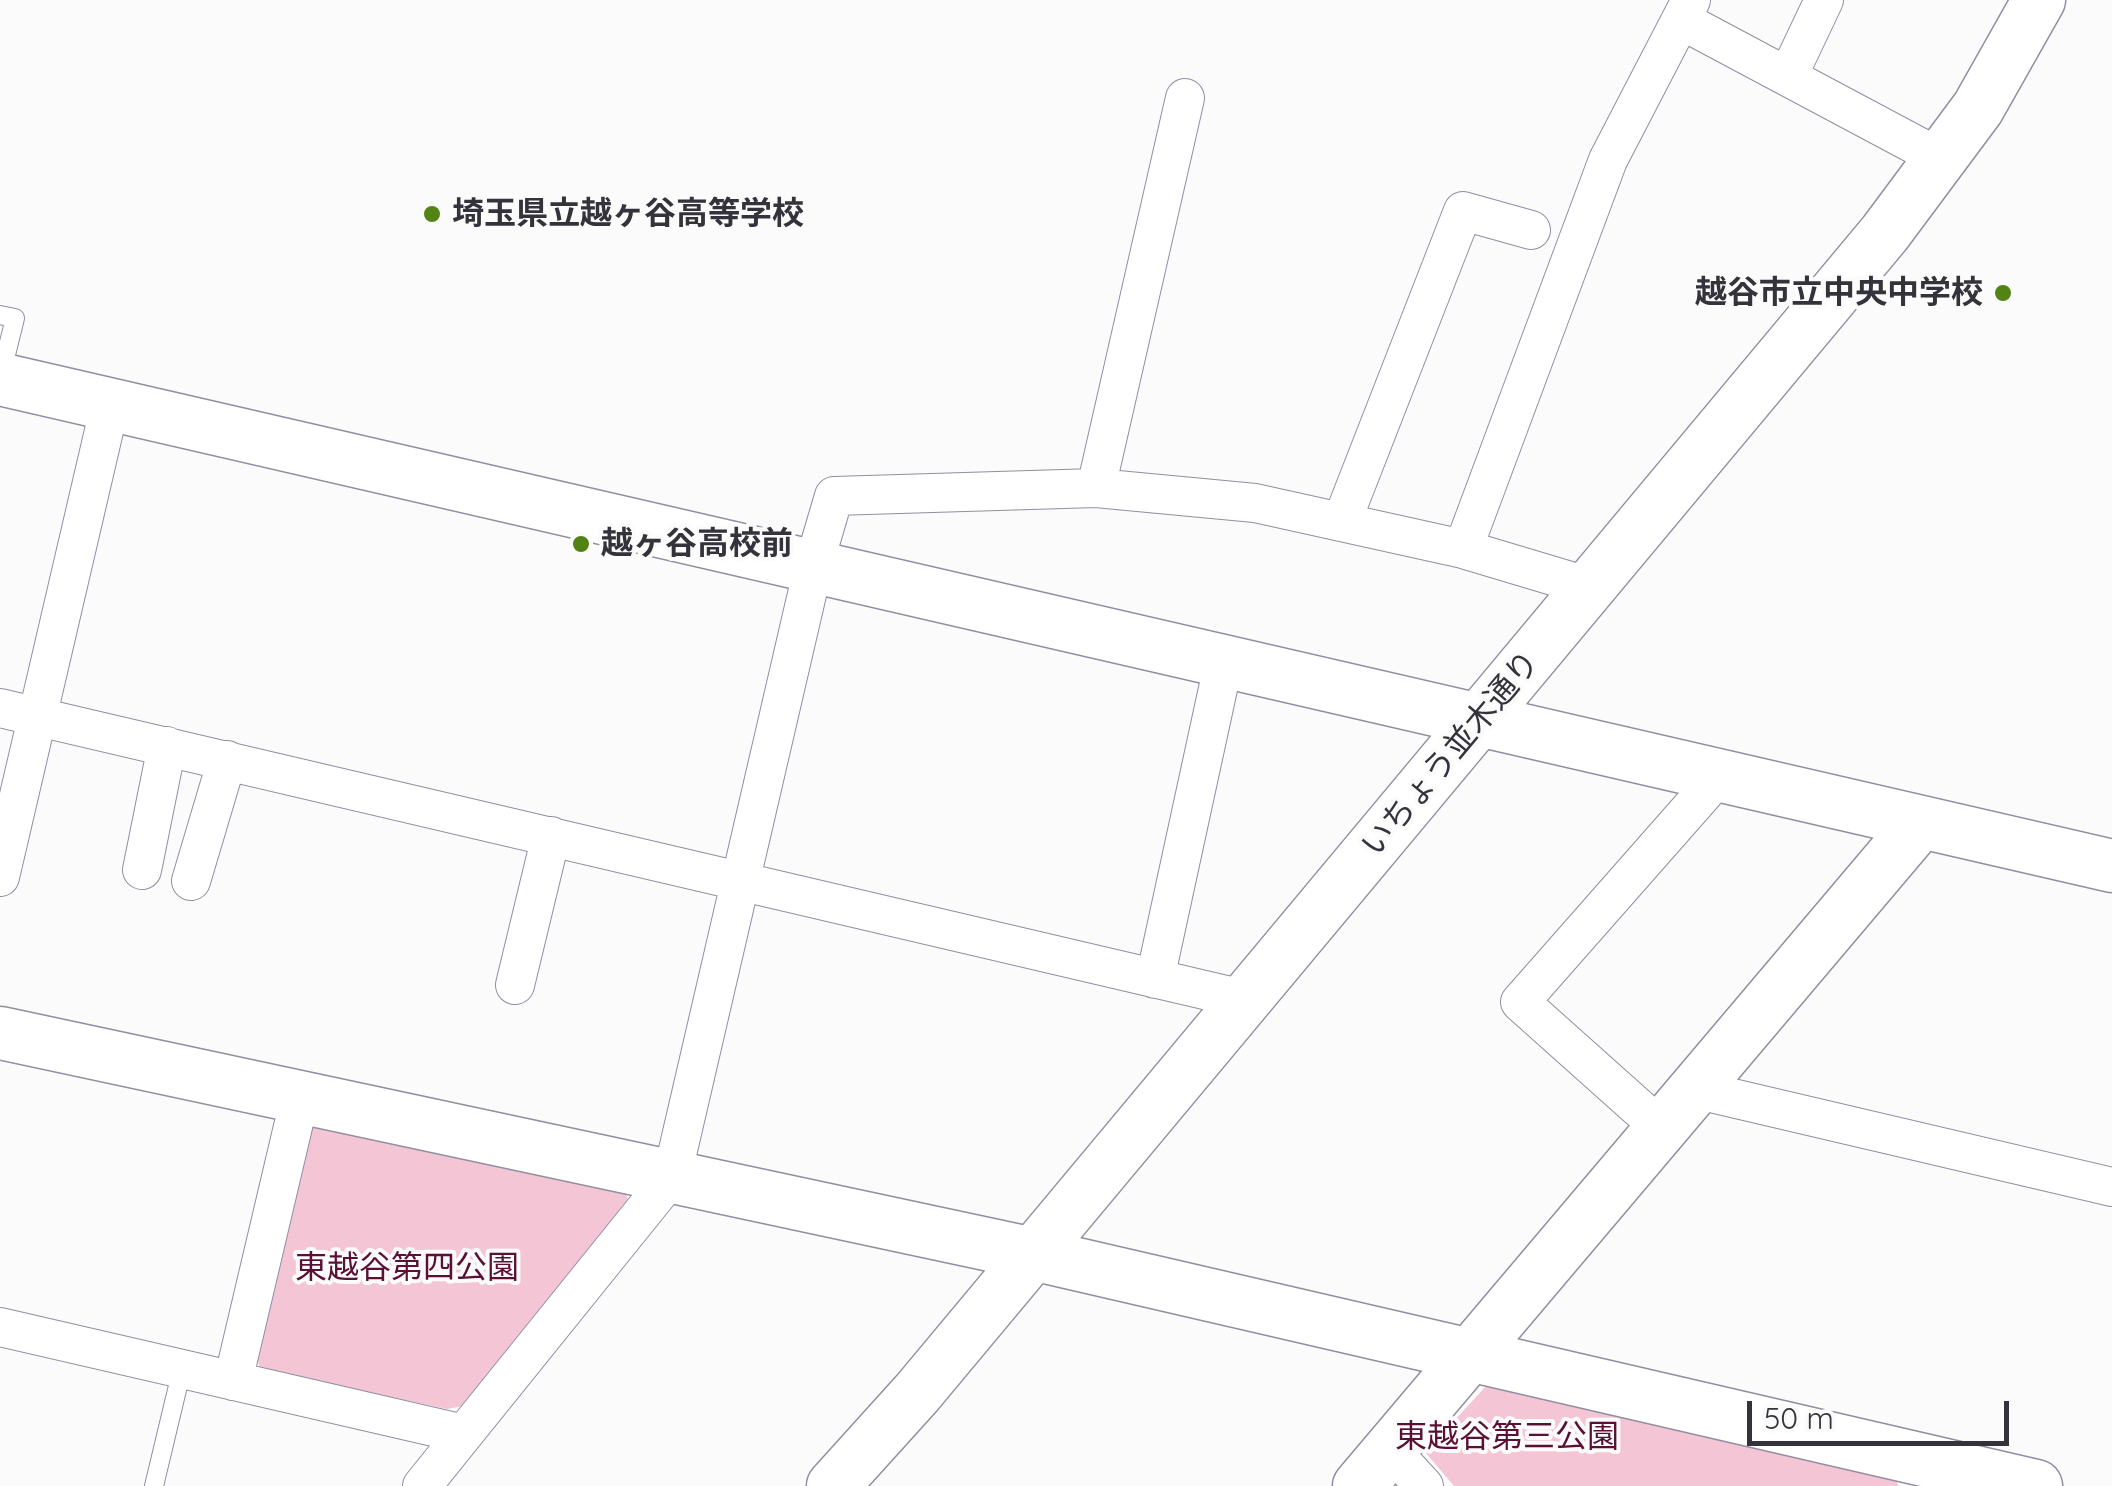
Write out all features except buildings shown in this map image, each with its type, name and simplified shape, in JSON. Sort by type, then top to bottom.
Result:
[{"type":"street","points":[[1788,76],[1824,0]]},
{"type":"street","name":"いちょう並木通り","points":[[833,1486],[917,1393],[1885,233],[1978,108],[2039,0]]},
{"type":"street","points":[[1463,549],[1608,160],[1686,10],[1788,76],[1940,158]]},
{"type":"street","points":[[1096,488],[1184,98]]},
{"type":"street","points":[[1342,521],[1463,211],[1531,230]]},
{"type":"street","points":[[0,379],[2112,866]]},
{"type":"street","points":[[1,870],[110,405]]},
{"type":"street","points":[[422,1486],[672,1176],[814,564],[834,496],[1096,488],[1255,503],[1463,549],[1590,586]]},
{"type":"street","points":[[1155,979],[1224,660]]},
{"type":"street","points":[[0,708],[1243,1000]]},
{"type":"street","points":[[142,870],[167,746]]},
{"type":"street","points":[[191,881],[227,760]]},
{"type":"street","points":[[1661,1128],[1520,1002],[1719,776]]},
{"type":"street","points":[[1391,1474],[1469,1356],[1920,823]]},
{"type":"street","points":[[515,985],[551,836]]},
{"type":"street","points":[[0,1032],[1033,1254],[1469,1356],[1945,1477],[2036,1486]]},
{"type":"street","points":[[1694,1089],[2112,1186]]},
{"type":"street","points":[[234,1381],[300,1097]]},
{"type":"street","points":[[0,1327],[464,1434]]},
{"type":"lane","points":[[0,314],[15,318],[0,379]]},
{"type":"lane","points":[[154,1486],[182,1369]]},
{"type":"green space","name":"東越谷第四公園","points":[[308,1122],[619,1179],[628,1199],[468,1405],[447,1409],[261,1369],[254,1354]]},
{"type":"green space","name":"東越谷第三公園","points":[[1489,1383],[1895,1472],[1898,1486],[1454,1486],[1425,1452]]},
{"type":"place","name":"埼玉県立越ヶ谷高等学校","points":[[432,214]]},
{"type":"place","name":"越谷市立中央中学校","points":[[2003,293]]},
{"type":"place","name":"越ヶ谷高校前","points":[[581,544]]}]
